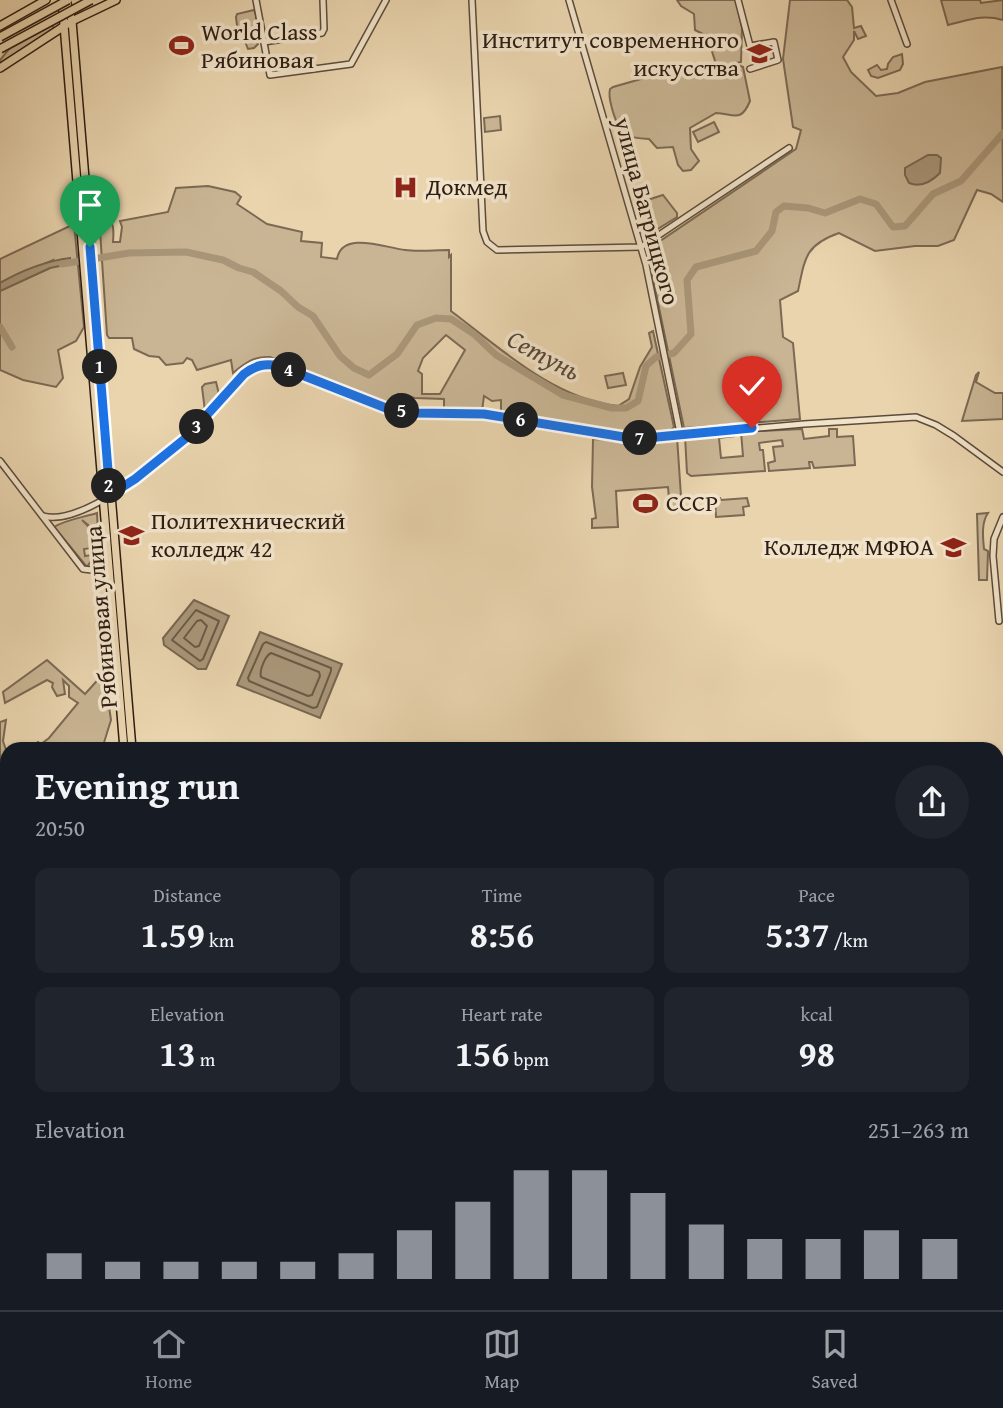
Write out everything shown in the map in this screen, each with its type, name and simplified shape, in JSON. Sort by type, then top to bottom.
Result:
[{"type":"main road","points":[[0,26],[46,0]]},
{"type":"main road","points":[[0,37],[65,0]]},
{"type":"main road","name":"Рябиновая улица","points":[[65,0],[107,497],[131,742]]},
{"type":"main road","points":[[0,49],[91,0]]},
{"type":"main road","points":[[0,68],[69,23],[117,0]]},
{"type":"main road","name":"Рябиновая улица","points":[[107,497],[123,742]]},
{"type":"street","points":[[256,0],[270,75],[351,64],[386,0]]},
{"type":"street","points":[[264,42],[321,33],[324,29],[323,0]]},
{"type":"street","points":[[472,0],[482,223],[490,246],[497,250],[641,247],[789,148]]},
{"type":"street","name":"улица Багрицкого","points":[[569,0],[641,247],[680,433]]},
{"type":"street","points":[[738,0],[750,46],[774,42],[778,60],[750,69]]},
{"type":"street","points":[[891,0],[907,44]]},
{"type":"street","points":[[43,516],[57,517],[90,508],[135,479],[186,438],[244,374],[254,366],[266,363],[395,410],[484,414],[620,438],[636,439],[680,433],[915,417],[924,419],[954,436],[1003,472]]},
{"type":"street","points":[[0,461],[83,569],[110,572]]},
{"type":"street","points":[[999,621],[993,556],[995,539],[1003,517]]},
{"type":"shaded area","points":[[677,0],[736,0],[742,28],[741,62],[717,67],[707,36],[695,30],[694,14]]},
{"type":"shaded area","points":[[790,0],[847,0],[852,7],[854,28],[861,26],[866,36],[858,39],[854,31],[854,40],[843,57],[851,72],[876,96],[898,93],[925,82],[1002,67],[1003,202],[991,194],[977,190],[954,240],[938,246],[875,251],[839,233],[819,242],[805,261],[798,291],[780,300],[783,337],[793,343],[800,419],[684,428],[647,250],[796,149],[801,130],[793,127],[783,59]]},
{"type":"shaded area","points":[[941,0],[980,0],[981,3],[1003,0],[1003,20],[982,18],[948,25]]},
{"type":"shaded area","points":[[254,10],[258,44],[248,49],[244,39],[239,41],[236,17],[237,14]]},
{"type":"shaded area","points":[[52,24],[54,29],[0,63],[9,49]]},
{"type":"shaded area","points":[[902,54],[903,64],[900,70],[878,78],[871,76],[868,70],[877,65],[881,70],[887,69],[893,57]]},
{"type":"shaded area","points":[[736,64],[743,67],[750,101],[740,115],[716,113],[690,128],[691,149],[699,161],[691,170],[683,171],[678,165],[673,147],[657,148],[649,139],[629,136],[618,126],[610,98],[610,89],[613,87],[648,77]]},
{"type":"shaded area","points":[[500,116],[501,130],[485,132],[484,118]]},
{"type":"shaded area","points":[[714,122],[719,132],[698,142],[693,132]]},
{"type":"shaded area","points":[[208,186],[235,192],[241,197],[237,204],[267,224],[302,232],[301,241],[322,243],[321,257],[337,259],[341,250],[356,243],[410,251],[449,250],[451,311],[529,370],[550,383],[594,401],[618,406],[629,399],[640,367],[652,347],[649,333],[653,331],[674,427],[669,432],[620,434],[501,414],[501,400],[492,401],[484,396],[482,411],[444,410],[444,399],[415,398],[398,394],[392,404],[270,357],[250,361],[233,373],[231,360],[197,370],[192,360],[187,358],[183,363],[166,365],[159,357],[134,349],[132,338],[109,338],[99,216],[106,213],[113,227],[113,242],[120,242],[120,221],[168,212],[176,188]],"holes":[[[446,335],[465,350],[440,394],[422,394],[422,374],[418,371],[423,358]]]},
{"type":"shaded area","points":[[663,195],[677,213],[677,217],[648,235],[638,203]]},
{"type":"shaded area","points":[[74,224],[84,327],[76,341],[58,350],[63,378],[56,387],[23,380],[0,370],[0,291],[50,268],[53,260],[0,283],[0,259]]},
{"type":"shaded area","points":[[979,372],[976,382],[995,393],[1003,393],[1003,419],[962,421]]},
{"type":"shaded area","points":[[623,373],[626,385],[608,388],[605,376]]},
{"type":"shaded area","points":[[216,382],[219,394],[205,411],[202,387]]},
{"type":"shaded area","points":[[802,429],[804,439],[829,436],[829,429],[837,429],[837,437],[853,436],[855,465],[814,468],[812,462],[809,462],[810,468],[769,471],[768,463],[775,461],[773,447],[783,446],[782,440],[759,443],[760,450],[763,450],[765,471],[691,476],[687,473],[685,436],[734,432],[734,436],[719,438],[721,458],[743,456],[741,432]]},
{"type":"shaded area","points":[[677,437],[682,511],[670,511],[668,487],[616,491],[618,527],[592,528],[592,519],[596,518],[592,487],[593,439]]},
{"type":"shaded area","points":[[715,498],[747,498],[749,506],[743,507],[744,515],[716,517]]},
{"type":"shaded area","points":[[97,513],[98,533],[82,520],[98,536],[99,547],[84,549],[85,556],[92,555],[92,550],[98,550],[87,567],[54,527]]},
{"type":"shaded area","points":[[988,513],[983,531],[984,549],[988,551],[987,580],[979,580],[977,514]]},
{"type":"shaded area","points":[[47,660],[85,694],[104,673],[111,720],[104,742],[44,742],[78,703],[69,697],[69,686],[63,680],[65,694],[57,696],[52,687],[53,683],[47,680],[5,703],[3,692]]},
{"type":"shaded area","points":[[6,720],[3,742],[0,742],[0,722]]},
{"type":"water","points":[[928,155],[941,158],[940,173],[926,183],[909,183],[905,168]]},
{"type":"water","points":[[70,258],[70,264],[50,268],[0,291],[0,283],[16,274]]},
{"type":"water","points":[[194,600],[229,616],[206,669],[198,669],[164,645],[163,638]]},
{"type":"water","points":[[260,632],[342,664],[320,718],[237,685]]},
{"type":"waterway","name":"Сетунь","points":[[62,264],[129,253],[186,252],[223,260],[253,272],[313,316],[340,356],[354,368],[369,375],[397,354],[417,325],[436,318],[451,319],[474,334],[496,355],[563,395],[612,408],[626,408],[638,401],[646,366],[656,357],[674,353],[691,334],[687,280],[696,267],[756,251],[772,231],[776,212],[784,206],[825,213],[860,199],[876,204],[893,227],[905,226],[933,194],[961,181],[1003,133]]},
{"type":"waterway","points":[[0,327],[12,347]]},
{"type":"place","name":"World Class Рябиновая","points":[[181,46]]},
{"type":"place","name":"Институт современного искусства","points":[[759,54]]},
{"type":"place","name":"Докмед","points":[[406,187]]},
{"type":"place","name":"СССР","points":[[646,503]]},
{"type":"place","name":"Политехнический колледж 42","points":[[131,535]]},
{"type":"place","name":"Колледж МФЮА","points":[[954,547]]},
{"type":"route","points":[[90,247],[110,495],[135,479],[186,438],[244,374],[254,366],[266,363],[386,408],[415,413],[484,414],[636,439],[752,428]]}]
